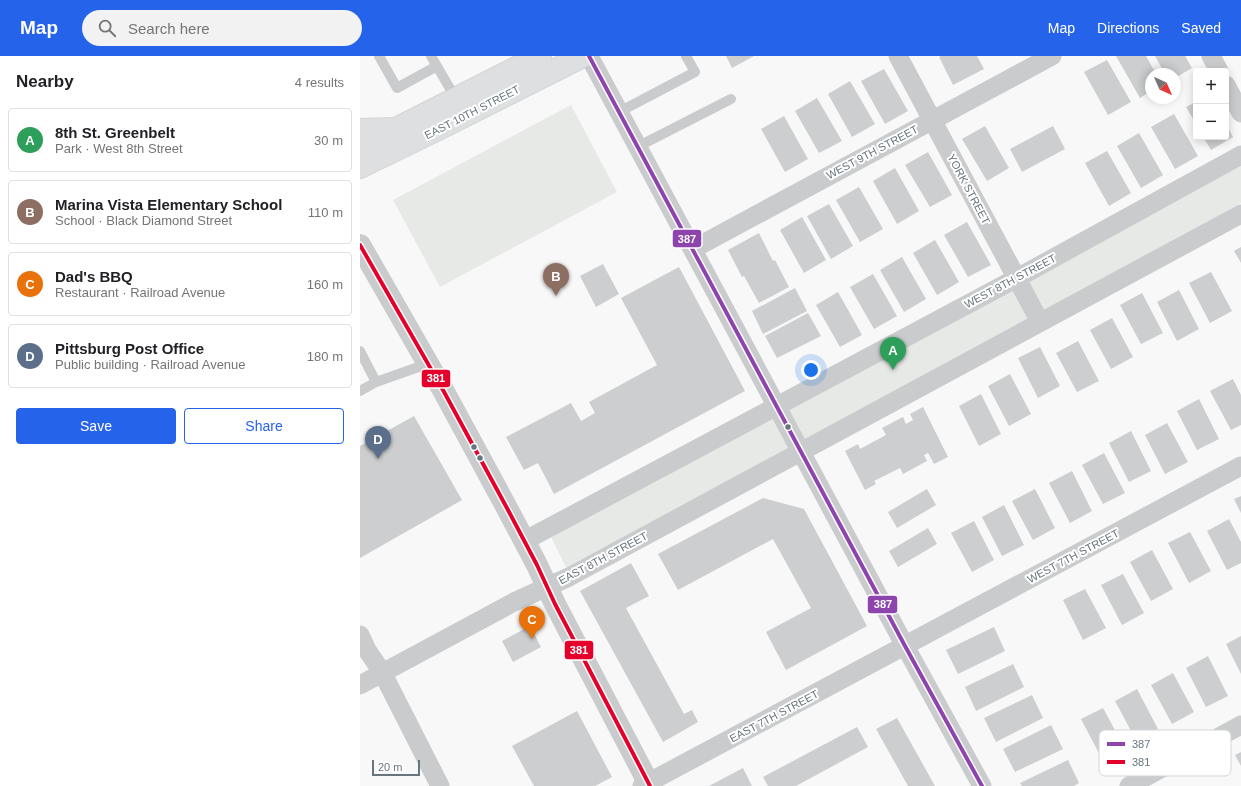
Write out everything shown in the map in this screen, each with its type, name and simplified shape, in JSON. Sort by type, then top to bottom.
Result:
[{"type":"main road","name":"EAST 10TH STREET","points":[[360,150],[396,129],[540,56]]},
{"type":"main road","name":"EAST 10TH STREET","points":[[360,167],[583,56]]},
{"type":"main road","points":[[360,130],[396,129]]},
{"type":"street","points":[[589,56],[905,646],[982,786]]},
{"type":"street","name":"YORK STREET","points":[[898,56],[1040,322]]},
{"type":"street","name":"WEST 9TH STREET","points":[[692,249],[1052,56]]},
{"type":"street","points":[[1211,56],[1217,68]]},
{"type":"street","points":[[1229,90],[1241,112]]},
{"type":"street","name":"WEST 8TH STREET","points":[[777,405],[1017,278],[1241,155]]},
{"type":"street","points":[[802,452],[1241,214]]},
{"type":"street","points":[[360,245],[428,364],[524,541],[647,785]]},
{"type":"street","points":[[524,541],[777,405]]},
{"type":"street","name":"EAST 8TH STREET","points":[[360,684],[522,598],[569,577],[802,452]]},
{"type":"street","name":"WEST 7TH STREET","points":[[905,646],[1241,466]]},
{"type":"street","points":[[360,635],[367,650],[382,672],[440,786]]},
{"type":"street","name":"EAST 7TH STREET","points":[[647,785],[905,646]]},
{"type":"street","points":[[1231,730],[1241,725]]},
{"type":"street","points":[[1129,786],[1147,776]]},
{"type":"lane","points":[[378,56],[397,88],[437,66]]},
{"type":"lane","points":[[431,56],[456,99]]},
{"type":"lane","points":[[618,112],[695,72],[686,56]]},
{"type":"lane","points":[[637,147],[731,99]]},
{"type":"lane","points":[[360,351],[376,382]]},
{"type":"lane","points":[[360,391],[376,382],[428,364]]},
{"type":"shaded area","points":[[571,105],[617,192],[440,287],[393,200]]},
{"type":"shaded area","points":[[1241,157],[1241,203],[567,569],[551,537]]},
{"type":"building","points":[[726,56],[754,56],[732,68]]},
{"type":"building","points":[[977,56],[984,69],[953,85],[939,57]]},
{"type":"building","points":[[1116,56],[1146,56],[1153,68],[1145,68],[1145,95],[1140,98]]},
{"type":"building","points":[[1155,56],[1185,56],[1192,68],[1181,74],[1181,68],[1162,68]]},
{"type":"building","points":[[1107,60],[1131,102],[1108,115],[1084,72]]},
{"type":"building","points":[[884,69],[908,111],[885,124],[861,81]]},
{"type":"building","points":[[850,81],[875,124],[852,137],[828,94]]},
{"type":"building","points":[[817,98],[842,141],[819,153],[795,111]]},
{"type":"building","points":[[1193,104],[1193,119],[1186,107]]},
{"type":"building","points":[[1174,114],[1198,156],[1175,169],[1151,127]]},
{"type":"building","points":[[784,116],[808,159],[785,172],[761,129]]},
{"type":"building","points":[[985,126],[1009,168],[987,181],[962,139]]},
{"type":"building","points":[[1053,126],[1065,149],[1022,172],[1010,149]]},
{"type":"building","points":[[1229,130],[1233,137],[1229,139]]},
{"type":"building","points":[[1139,133],[1163,175],[1141,188],[1117,146]]},
{"type":"building","points":[[1205,140],[1228,140],[1211,150]]},
{"type":"building","points":[[1107,151],[1131,193],[1109,206],[1085,163]]},
{"type":"building","points":[[928,152],[952,195],[930,207],[905,165]]},
{"type":"building","points":[[895,168],[919,211],[897,224],[873,181]]},
{"type":"building","points":[[859,187],[883,229],[860,242],[836,200]]},
{"type":"building","points":[[829,204],[853,246],[831,259],[807,216]]},
{"type":"building","points":[[802,217],[826,260],[804,273],[780,230]]},
{"type":"building","points":[[967,222],[991,265],[968,277],[944,235]]},
{"type":"building","points":[[759,233],[773,261],[775,260],[789,287],[759,303],[744,276],[742,277],[728,250]]},
{"type":"building","points":[[935,240],[959,282],[937,295],[913,253]]},
{"type":"building","points":[[1241,247],[1241,263],[1234,251]]},
{"type":"building","points":[[902,257],[926,299],[904,312],[880,270]]},
{"type":"building","points":[[603,264],[619,294],[596,307],[580,276]]},
{"type":"building","points":[[679,267],[745,391],[554,494],[538,463],[524,470],[506,437],[571,403],[581,421],[595,413],[589,402],[657,365],[621,298]]},
{"type":"building","points":[[1211,272],[1232,311],[1210,323],[1189,283]]},
{"type":"building","points":[[873,274],[897,316],[874,329],[850,287]]},
{"type":"building","points":[[795,288],[807,311],[763,334],[752,311]]},
{"type":"building","points":[[1179,290],[1199,329],[1177,341],[1157,302]]},
{"type":"building","points":[[838,292],[862,335],[840,347],[816,305]]},
{"type":"building","points":[[1142,293],[1163,333],[1141,344],[1120,305]]},
{"type":"building","points":[[808,313],[821,336],[777,358],[765,336]]},
{"type":"building","points":[[1112,318],[1133,357],[1111,369],[1090,330]]},
{"type":"building","points":[[1078,341],[1099,381],[1077,392],[1056,353]]},
{"type":"building","points":[[1040,347],[1060,386],[1038,398],[1018,358]]},
{"type":"building","points":[[1010,374],[1031,414],[1009,426],[988,386]]},
{"type":"building","points":[[1233,379],[1241,395],[1241,425],[1231,430],[1210,391]]},
{"type":"building","points":[[981,394],[1001,434],[979,446],[959,406]]},
{"type":"building","points":[[1199,399],[1219,439],[1197,450],[1177,411]]},
{"type":"building","points":[[923,407],[948,457],[934,464],[928,453],[924,455],[927,461],[903,474],[900,468],[874,481],[876,484],[865,490],[845,451],[858,444],[860,449],[886,435],[882,428],[903,417],[906,424],[913,420],[910,414]]},
{"type":"building","points":[[414,416],[462,500],[360,558],[360,446]]},
{"type":"building","points":[[1167,423],[1188,462],[1165,474],[1145,435]]},
{"type":"building","points":[[1131,431],[1151,471],[1129,482],[1109,443]]},
{"type":"building","points":[[1104,453],[1125,493],[1103,504],[1082,465]]},
{"type":"building","points":[[1072,471],[1092,511],[1070,523],[1049,483]]},
{"type":"building","points":[[927,489],[936,505],[897,528],[888,512]]},
{"type":"building","points":[[1035,489],[1055,528],[1033,540],[1012,501]]},
{"type":"building","points":[[1241,496],[1241,513],[1234,499]]},
{"type":"building","points":[[763,498],[804,509],[867,626],[786,670],[766,632],[811,608],[773,539],[678,590],[658,554]]},
{"type":"building","points":[[1004,505],[1024,545],[1002,556],[982,517]]},
{"type":"building","points":[[1229,519],[1241,542],[1241,563],[1227,570],[1207,531]]},
{"type":"building","points":[[974,521],[994,560],[972,572],[951,533]]},
{"type":"building","points":[[928,528],[937,544],[898,567],[889,551]]},
{"type":"building","points":[[1190,532],[1211,571],[1189,583],[1168,543]]},
{"type":"building","points":[[1152,550],[1173,589],[1151,601],[1130,562]]},
{"type":"building","points":[[631,563],[649,596],[626,608],[684,714],[692,710],[698,722],[663,742],[580,591]]},
{"type":"building","points":[[1123,574],[1144,613],[1122,625],[1101,585]]},
{"type":"building","points":[[1085,589],[1106,628],[1083,640],[1063,600]]},
{"type":"building","points":[[530,626],[541,647],[513,662],[502,641]]},
{"type":"building","points":[[994,627],[1005,651],[958,674],[946,650]]},
{"type":"building","points":[[1241,636],[1241,674],[1226,644]]},
{"type":"building","points":[[1208,656],[1228,696],[1206,707],[1186,668]]},
{"type":"building","points":[[1013,664],[1024,687],[976,711],[965,687]]},
{"type":"building","points":[[1173,673],[1194,712],[1172,724],[1151,685]]},
{"type":"building","points":[[1137,689],[1158,729],[1131,730],[1115,701]]},
{"type":"building","points":[[1032,695],[1043,718],[996,742],[984,718]]},
{"type":"building","points":[[1103,708],[1115,730],[1099,730],[1099,753],[1081,719]]},
{"type":"building","points":[[577,711],[612,777],[595,786],[534,786],[512,746]]},
{"type":"building","points":[[897,718],[935,786],[908,786],[876,729]]},
{"type":"building","points":[[1051,725],[1063,749],[1015,772],[1003,749]]},
{"type":"building","points":[[857,727],[868,747],[796,786],[768,786],[763,777]]},
{"type":"building","points":[[1241,752],[1241,766],[1235,755]]},
{"type":"building","points":[[1068,760],[1079,783],[1074,786],[1022,786],[1020,783]]},
{"type":"building","points":[[743,768],[752,786],[709,786]]},
{"type":"transit line","name":"387","points":[[589,56],[905,646],[982,786]]},
{"type":"transit line","name":"381","points":[[360,245],[443,390],[508,510],[537,565],[555,604],[650,786]]},
{"type":"place","name":"Marina Vista Elementary School","points":[[556,296]]},
{"type":"place","name":"8th St. Greenbelt","points":[[893,370]]},
{"type":"place","name":"Pittsburg Post Office","points":[[378,459]]},
{"type":"place","name":"Dad's BBQ","points":[[532,639]]}]
